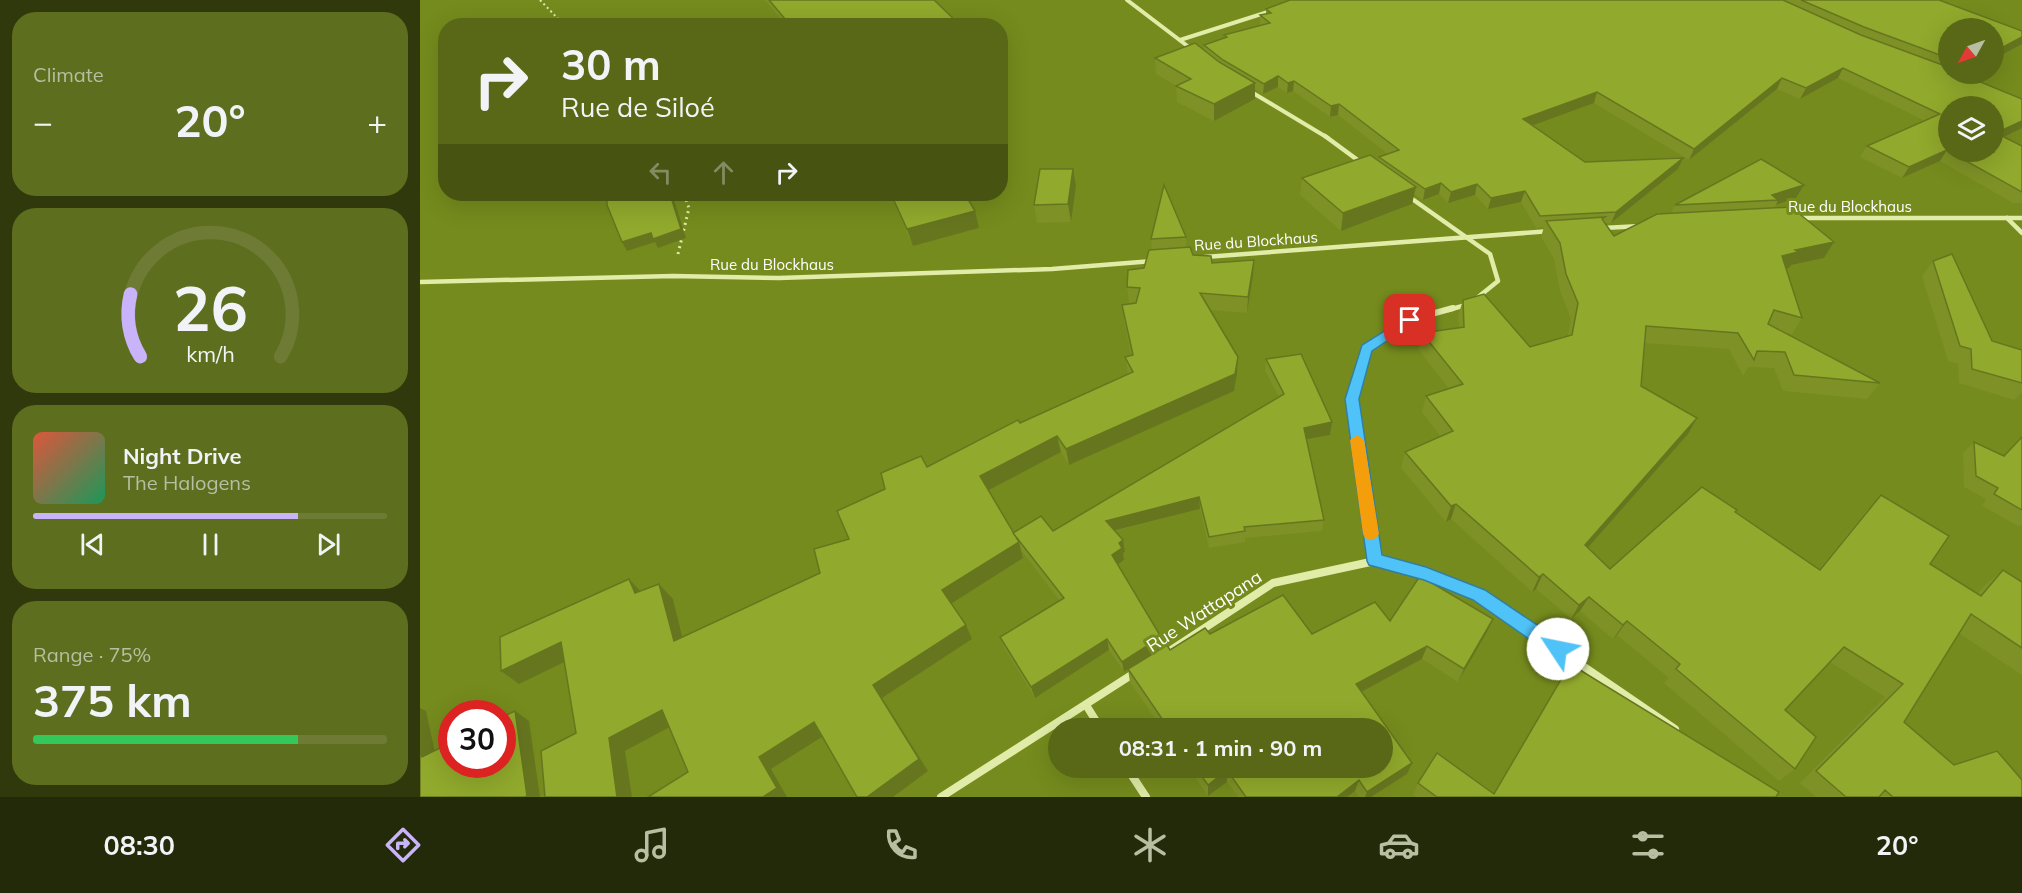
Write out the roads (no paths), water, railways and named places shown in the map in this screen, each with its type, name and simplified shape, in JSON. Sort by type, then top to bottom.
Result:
[{"type":"street","points":[[1127,0],[1196,53]]},
{"type":"street","points":[[1180,40],[1280,9]]},
{"type":"street","points":[[1241,86],[1330,139],[1368,167]]},
{"type":"street","points":[[1406,195],[1490,254],[1498,280],[1465,306],[1410,320],[1366,349],[1352,399],[1375,561],[1426,574],[1479,595],[1686,736]]},
{"type":"street","name":"Rue du Blockhaus","points":[[1795,218],[2022,218]]},
{"type":"street","points":[[2007,218],[2022,233]]},
{"type":"street","points":[[1594,229],[1653,225]]},
{"type":"street","name":"Rue du Blockhaus","points":[[1193,258],[1558,231]]},
{"type":"street","name":"Rue du Blockhaus","points":[[420,282],[674,276],[803,278],[1052,269],[1158,261]]},
{"type":"street","name":"Rue Wattapana","points":[[1155,660],[1273,583],[1375,561]]},
{"type":"street","name":"Rue Wattapana","points":[[941,797],[1145,667]]},
{"type":"street","points":[[1086,705],[1094,718]]},
{"type":"street","points":[[1134,778],[1146,797]]}]
